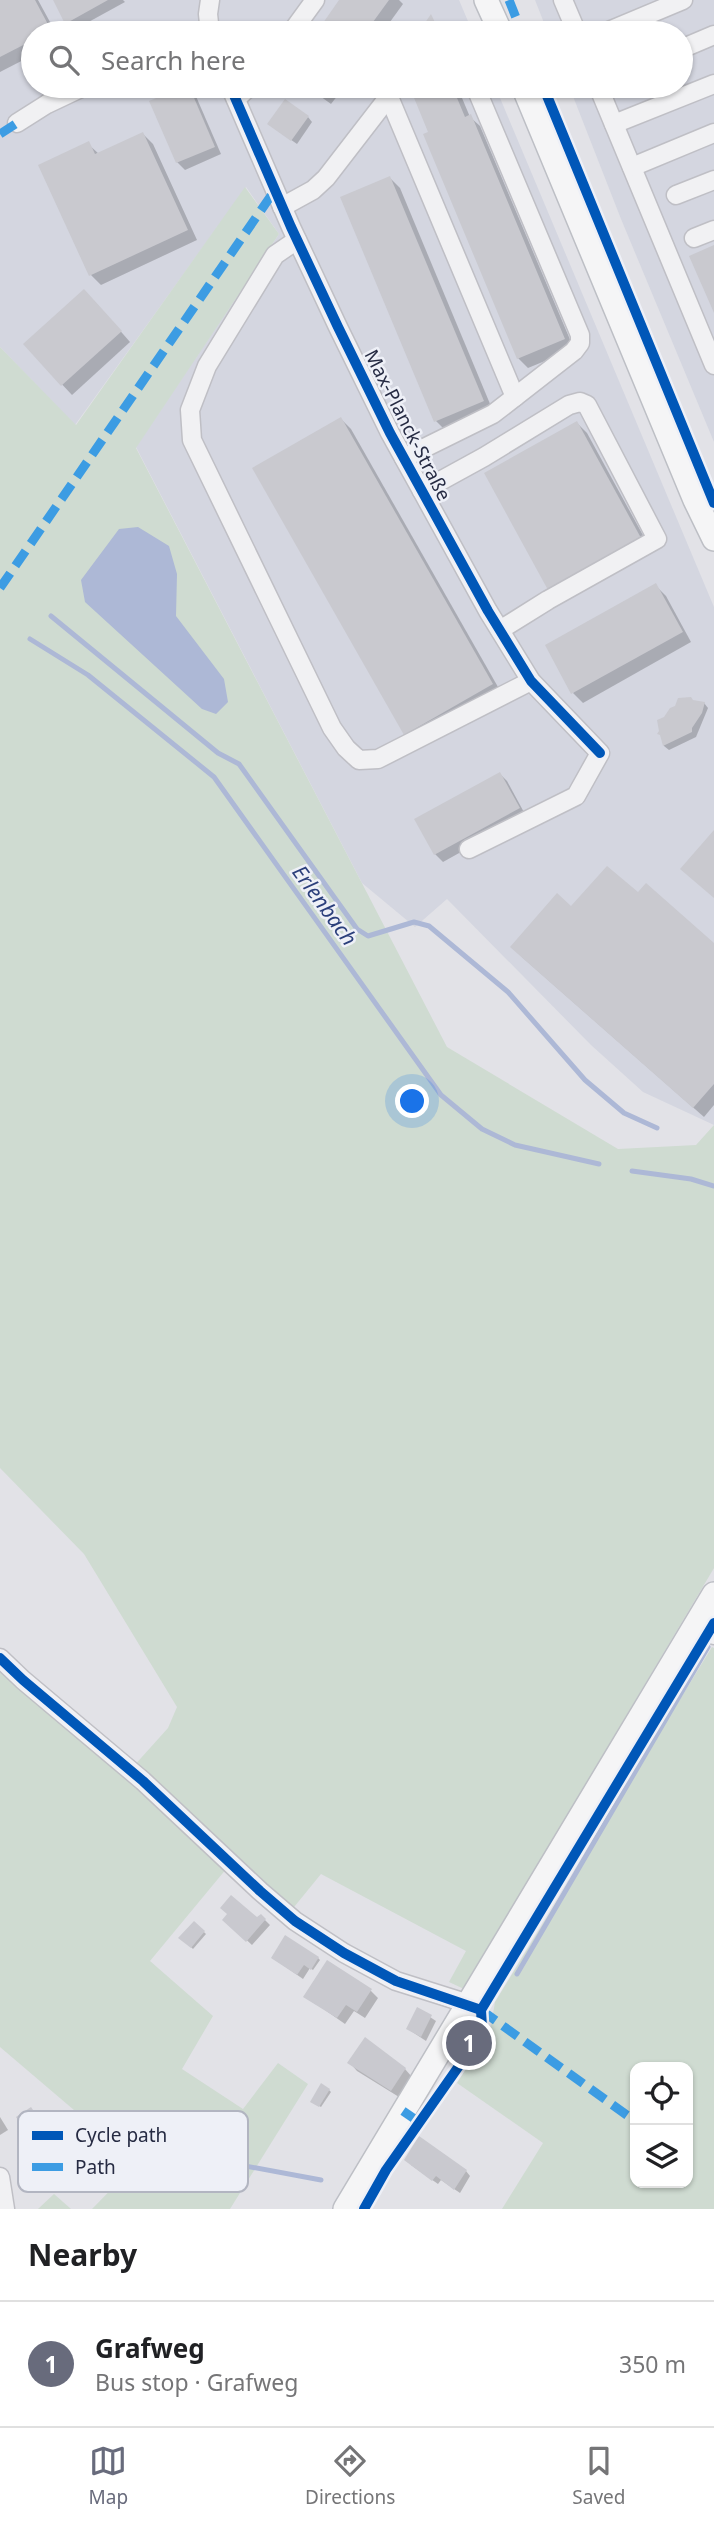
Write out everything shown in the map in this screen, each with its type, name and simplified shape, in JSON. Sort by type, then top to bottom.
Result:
[{"type":"main road","points":[[488,2],[496,21]]},
{"type":"main road","points":[[528,98],[684,474],[714,539]]},
{"type":"main road","points":[[345,2209],[469,2004],[705,1631],[714,1594]]},
{"type":"street","points":[[209,21],[210,0]]},
{"type":"street","points":[[300,21],[315,0]]},
{"type":"street","points":[[563,0],[572,21]]},
{"type":"street","points":[[633,21],[683,0]]},
{"type":"street","points":[[693,44],[714,35]]},
{"type":"street","points":[[693,92],[714,84]]},
{"type":"street","points":[[18,123],[60,98]]},
{"type":"street","name":"Max-Planck-Straße","points":[[236,98],[297,240],[422,491],[531,681],[600,753],[576,796],[469,849]]},
{"type":"street","points":[[282,207],[313,190],[326,178],[388,98]]},
{"type":"street","points":[[396,98],[514,397]]},
{"type":"street","points":[[404,458],[493,414],[574,351],[580,343],[580,335],[480,98]]},
{"type":"street","points":[[603,98],[714,365]]},
{"type":"street","points":[[614,124],[679,98]]},
{"type":"street","points":[[632,167],[714,133]]},
{"type":"street","points":[[676,195],[714,180]]},
{"type":"street","points":[[694,238],[714,230]]},
{"type":"street","points":[[297,240],[275,255],[207,366],[190,410],[192,440],[332,728],[346,748],[359,760],[378,759],[531,681]]},
{"type":"street","points":[[422,491],[569,405],[580,402],[587,405],[657,540],[548,600],[500,630]]},
{"type":"street","points":[[0,1657],[23,1680],[143,1781],[295,1921],[344,1953],[396,1980],[469,2004]]},
{"type":"street","points":[[0,2177],[5,2209]]},
{"type":"shaded area","points":[[0,0],[459,0],[468,21],[21,21],[21,98],[500,98],[714,607],[714,1125],[643,1092],[591,1045],[447,899],[415,927],[362,883],[136,447],[279,234],[246,187],[75,425],[0,347]]},
{"type":"shaded area","points":[[535,0],[714,0],[714,442],[574,98],[693,98],[693,21],[543,21]]},
{"type":"shaded area","points":[[245,187],[279,234],[136,448],[447,1047],[618,1149],[696,1145],[714,1125],[714,1568],[464,1989],[449,1982],[466,1951],[321,1874],[290,1912],[132,1768],[168,1728],[177,1707],[84,1554],[0,1468],[0,347],[76,425]]},
{"type":"shaded area","points":[[712,1647],[714,1648],[714,2209],[502,2209],[543,2143],[457,2083],[490,2031],[495,2002]]},
{"type":"shaded area","points":[[0,1666],[108,1757],[227,1868],[150,1961],[213,2016],[182,2069],[243,2109],[278,2063],[308,2084],[248,2180],[248,2111],[75,2111],[0,2047]]},
{"type":"shaded area","points":[[109,2192],[241,2192],[230,2209],[92,2209]]},
{"type":"shaded area","points":[[54,2194],[71,2209],[38,2209]]},
{"type":"water","points":[[138,527],[169,546],[177,574],[176,616],[224,679],[228,702],[216,714],[202,709],[85,602],[81,580],[119,529]]},
{"type":"building","points":[[0,0],[35,0],[46,21],[21,21],[21,46],[0,57]]},
{"type":"building","points":[[53,0],[108,0],[70,21],[64,21]]},
{"type":"building","points":[[339,0],[389,0],[374,21],[324,21]]},
{"type":"building","points":[[156,98],[194,98],[215,147],[176,163],[149,101]]},
{"type":"building","points":[[414,98],[457,98],[465,117],[471,114],[565,339],[517,359],[423,134],[428,132]]},
{"type":"building","points":[[285,99],[309,116],[291,141],[267,124]]},
{"type":"building","points":[[143,132],[188,230],[89,276],[38,165],[89,141],[95,154]]},
{"type":"building","points":[[390,176],[484,401],[434,422],[340,197]]},
{"type":"building","points":[[714,245],[714,313],[689,256]]},
{"type":"building","points":[[84,289],[122,331],[61,386],[23,344]]},
{"type":"building","points":[[341,417],[493,684],[404,735],[252,468]]},
{"type":"building","points":[[577,421],[641,538],[548,590],[484,473]]},
{"type":"building","points":[[656,583],[683,632],[571,694],[545,645]]},
{"type":"building","points":[[691,697],[693,700],[705,702],[692,732],[663,746],[660,735],[657,734],[657,720],[675,706],[678,698]]},
{"type":"building","points":[[500,772],[520,808],[434,855],[414,819]]},
{"type":"building","points":[[714,830],[714,898],[680,869]]},
{"type":"building","points":[[607,866],[638,892],[646,883],[714,943],[714,1084],[693,1108],[510,947],[557,893],[571,906]]},
{"type":"building","points":[[231,1895],[257,1917],[261,1914],[266,1919],[246,1942],[222,1920],[227,1914],[220,1908]]},
{"type":"building","points":[[194,1921],[205,1931],[191,1948],[178,1938]]},
{"type":"building","points":[[285,1935],[319,1957],[311,1970],[304,1965],[297,1975],[271,1958]]},
{"type":"building","points":[[327,1960],[372,1989],[357,2012],[346,2005],[337,2018],[303,1997]]},
{"type":"building","points":[[417,2007],[432,2015],[421,2037],[406,2029]]},
{"type":"building","points":[[365,2037],[406,2068],[391,2091],[347,2063]]},
{"type":"building","points":[[321,2083],[330,2089],[319,2107],[310,2102]]},
{"type":"building","points":[[419,2136],[467,2170],[454,2190],[436,2176],[432,2181],[404,2160]]},
{"type":"waterway","points":[[51,616],[218,753],[239,764],[357,929],[368,936],[414,922],[429,926],[508,992],[585,1080],[624,1113],[657,1128]]},
{"type":"waterway","name":"Erlenbach","points":[[30,639],[88,675],[214,777],[441,1095],[482,1129],[515,1145],[599,1164]]},
{"type":"waterway","name":"Erlenbach","points":[[632,1171],[691,1179],[714,1186]]},
{"type":"waterway","points":[[517,1974],[708,1647]]},
{"type":"waterway","points":[[248,2166],[321,2180]]},
{"type":"marked path","points":[[509,0],[517,21]]},
{"type":"marked path","points":[[0,134],[17,123]]},
{"type":"marked path","points":[[0,588],[275,190]]},
{"type":"marked path","points":[[481,2010],[630,2117]]},
{"type":"marked path","points":[[403,2111],[419,2122]]},
{"type":"cycle path","points":[[235,98],[291,227],[390,433],[488,611],[531,681],[600,753]]},
{"type":"cycle path","points":[[548,98],[714,503]]},
{"type":"cycle path","points":[[364,2209],[386,2170],[473,2046],[482,2028],[481,2010],[714,1623]]},
{"type":"cycle path","points":[[0,1658],[143,1781],[295,1921],[344,1953],[396,1981],[481,2010]]},
{"type":"place","name":"Grafweg","points":[[469,2043]]}]
